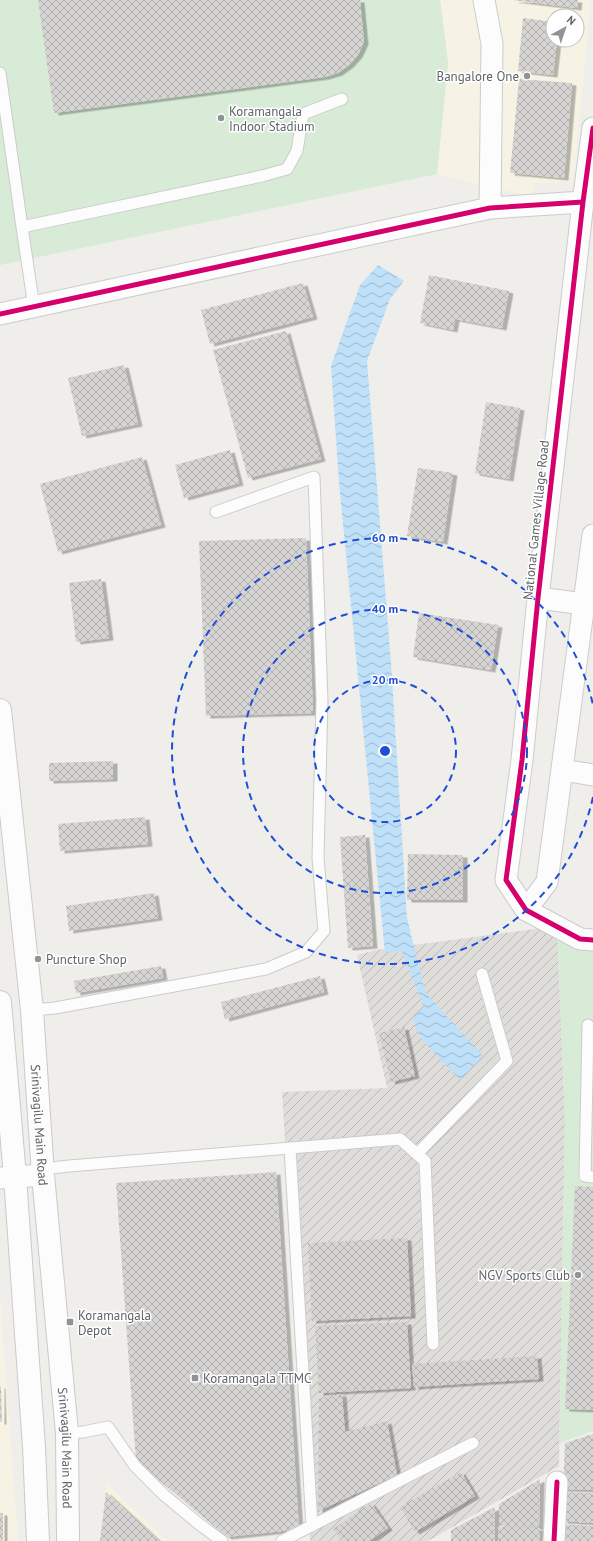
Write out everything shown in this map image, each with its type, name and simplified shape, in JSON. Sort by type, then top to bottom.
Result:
[{"type":"main road","name":"Srinivagilu Main Road","points":[[0,710],[32,1010],[43,1172],[67,1433],[68,1541]]},
{"type":"main road","points":[[32,1010],[0,1007],[7,1178],[34,1447],[38,1541]]},
{"type":"street","points":[[484,0],[492,44],[490,208]]},
{"type":"street","name":"National Games Village Road","points":[[526,910],[506,880],[522,760],[538,598],[583,202],[593,128]]},
{"type":"street","points":[[0,314],[490,208],[583,202]]},
{"type":"street","points":[[593,534],[589,605],[562,770],[546,882],[526,910],[580,939],[593,940]]},
{"type":"street","points":[[538,598],[589,605]]},
{"type":"street","points":[[562,770],[593,775]]},
{"type":"street","points":[[7,1178],[43,1172]]},
{"type":"street","points":[[554,1541],[557,1482]]},
{"type":"lane","points":[[0,73],[34,307]]},
{"type":"lane","points":[[22,227],[262,176],[287,169],[297,151],[303,114],[342,99]]},
{"type":"lane","points":[[32,1010],[55,1008],[266,969],[306,952],[324,931],[318,858],[322,701],[314,477],[216,512]]},
{"type":"lane","points":[[417,1154],[507,1062],[482,974]]},
{"type":"lane","points":[[588,1025],[584,1176],[593,1177]]},
{"type":"lane","points":[[43,1172],[69,1166],[400,1139],[425,1161],[433,1344]]},
{"type":"lane","points":[[290,1148],[312,1526]]},
{"type":"lane","points":[[67,1433],[84,1432],[108,1426],[135,1466],[164,1495],[222,1541]]},
{"type":"lane","points":[[282,1541],[473,1443]]},
{"type":"shaded area","points":[[440,0],[591,0],[573,182],[534,183],[533,197],[437,174],[448,63]]},
{"type":"shaded area","points":[[557,926],[565,1120],[559,1466],[428,1541],[310,1541],[282,1092],[387,1088],[357,955],[376,950]]},
{"type":"shaded area","points":[[0,1297],[18,1541],[0,1541]]},
{"type":"shaded area","points":[[105,1482],[167,1541],[107,1541]]},
{"type":"green space","name":"Koramangala Indoor Stadium","points":[[0,0],[440,0],[448,63],[437,174],[0,265]]},
{"type":"green space","name":"NGV Sports Club","points":[[557,926],[593,929],[593,1431],[559,1443],[565,1120]]},
{"type":"water","points":[[378,265],[404,281],[390,299],[367,361],[391,663],[407,918],[425,992],[483,1056],[460,1080],[422,1040],[412,1019],[424,1007],[402,952],[385,953],[339,483],[331,366],[360,285]]},
{"type":"building","name":"Koramangala Indoor Stadium","points":[[38,0],[360,0],[364,42],[358,55],[349,65],[338,73],[325,77],[54,113]]},
{"type":"building","points":[[512,0],[578,0],[577,8]]},
{"type":"building","points":[[523,18],[545,21],[545,48],[556,48],[553,75],[518,71]]},
{"type":"building","points":[[519,79],[572,83],[564,178],[510,173]]},
{"type":"building","points":[[429,275],[509,291],[502,328],[455,319],[453,330],[420,323]]},
{"type":"building","points":[[303,283],[313,317],[210,344],[201,310]]},
{"type":"building","points":[[286,331],[321,459],[248,478],[213,350]]},
{"type":"building","points":[[124,365],[138,424],[82,436],[68,378]]},
{"type":"building","points":[[486,402],[520,408],[509,479],[475,473]]},
{"type":"building","points":[[230,450],[239,483],[184,498],[175,465]]},
{"type":"building","points":[[142,457],[161,525],[58,552],[40,484]]},
{"type":"building","points":[[418,468],[453,473],[443,542],[407,536]]},
{"type":"building","points":[[306,538],[313,713],[206,716],[199,541]]},
{"type":"building","points":[[101,579],[109,638],[76,642],[69,583]]},
{"type":"building","points":[[419,613],[498,625],[491,670],[413,657]]},
{"type":"building","points":[[113,761],[113,779],[49,781],[49,763]]},
{"type":"building","points":[[145,817],[148,844],[60,851],[58,824]]},
{"type":"building","points":[[365,835],[373,946],[348,948],[340,837]]},
{"type":"building","points":[[408,854],[463,855],[463,900],[407,900]]},
{"type":"building","points":[[154,893],[158,918],[69,931],[66,906]]},
{"type":"building","points":[[161,966],[163,978],[76,993],[74,981]]},
{"type":"building","points":[[320,976],[324,992],[225,1019],[221,1002]]},
{"type":"building","points":[[404,1027],[415,1076],[391,1082],[379,1033]]},
{"type":"building","points":[[276,1172],[299,1529],[227,1537],[136,1461],[116,1183]]},
{"type":"building","points":[[575,1186],[593,1187],[593,1410],[565,1409]]},
{"type":"building","points":[[407,1238],[411,1316],[312,1321],[308,1243]]},
{"type":"building","points":[[407,1322],[411,1388],[319,1393],[315,1326]]},
{"type":"building","points":[[537,1356],[539,1379],[414,1387],[412,1364]]},
{"type":"building","points":[[1,1386],[2,1422],[0,1422]]},
{"type":"building","points":[[342,1394],[345,1432],[387,1421],[397,1475],[318,1511],[319,1398]]},
{"type":"building","points":[[593,1434],[593,1490],[563,1489],[565,1443]]},
{"type":"building","points":[[461,1472],[475,1496],[415,1532],[400,1507]]},
{"type":"building","points":[[540,1479],[539,1527],[499,1526],[499,1504]]},
{"type":"building","points":[[106,1492],[131,1515],[159,1541],[100,1541]]},
{"type":"building","points":[[564,1492],[593,1493],[593,1523],[563,1521]]},
{"type":"building","points":[[371,1503],[388,1528],[369,1541],[342,1541],[333,1529]]},
{"type":"building","points":[[495,1507],[495,1541],[451,1541],[451,1530]]},
{"type":"building","points":[[0,1513],[3,1513],[3,1541],[0,1541]]},
{"type":"building","points":[[563,1524],[593,1526],[593,1541],[562,1541]]},
{"type":"building","points":[[498,1527],[540,1528],[539,1541],[498,1541]]},
{"type":"cycle path","points":[[593,128],[583,202],[538,598],[522,760],[506,880],[526,910],[580,939],[593,940]]},
{"type":"cycle path","points":[[0,314],[490,208],[583,202]]},
{"type":"cycle path","points":[[554,1541],[557,1482]]},
{"type":"place","name":"Bangalore One","points":[[527,76]]},
{"type":"place","name":"Koramangala Indoor Stadium","points":[[221,118]]},
{"type":"place","name":"Puncture Shop","points":[[38,959]]},
{"type":"place","name":"NGV Sports Club","points":[[578,1275]]},
{"type":"place","name":"Koramangala Depot","points":[[70,1322]]},
{"type":"place","name":"Koramangala TTMC","points":[[195,1378]]}]
